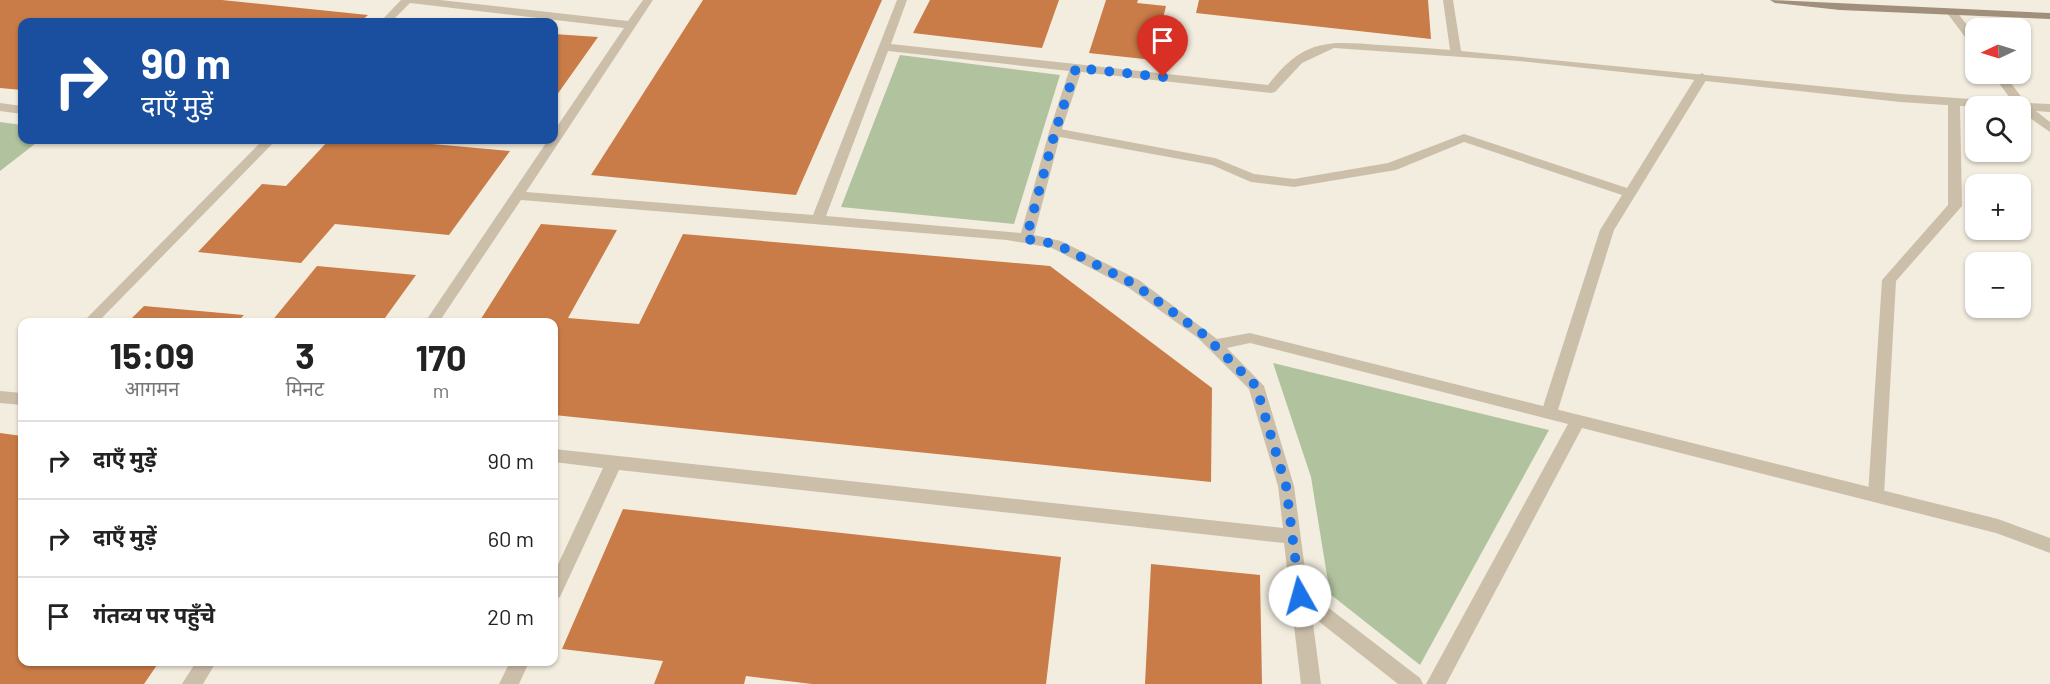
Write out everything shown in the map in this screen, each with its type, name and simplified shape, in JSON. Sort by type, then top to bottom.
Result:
[{"type":"street","points":[[389,18],[407,0]]},
{"type":"street","points":[[412,0],[631,25]]},
{"type":"street","points":[[558,135],[648,0]]},
{"type":"street","points":[[818,220],[902,0]]},
{"type":"street","points":[[1448,0],[1456,53]]},
{"type":"street","points":[[1775,0],[1840,7],[2050,16]]},
{"type":"street","points":[[1952,13],[1965,30]]},
{"type":"street","points":[[884,47],[1271,89],[1287,67],[1316,49],[1334,45],[1456,53],[1965,103]]},
{"type":"street","points":[[1026,239],[1055,132],[1076,68]]},
{"type":"street","points":[[1549,413],[1606,230],[1702,77]]},
{"type":"street","points":[[1876,495],[1889,280],[1955,206],[1954,102]]},
{"type":"street","points":[[0,107],[18,109]]},
{"type":"street","points":[[2031,107],[2050,108]]},
{"type":"street","points":[[2031,113],[2050,128]]},
{"type":"street","points":[[1055,132],[1215,162],[1251,178],[1294,183],[1391,167],[1464,138],[1629,193]]},
{"type":"street","points":[[94,318],[266,144]]},
{"type":"street","points":[[435,318],[552,144]]},
{"type":"street","points":[[518,195],[1007,235],[1056,244],[1134,284],[1214,345],[1256,386],[1286,486],[1311,684]]},
{"type":"street","points":[[1214,345],[1250,338],[1998,526],[2050,546]]},
{"type":"street","points":[[1436,684],[1578,420]]},
{"type":"street","points":[[558,456],[1292,536]]},
{"type":"street","points":[[558,582],[614,463]]},
{"type":"street","points":[[1300,596],[1413,684]]},
{"type":"street","points":[[192,684],[204,666]]},
{"type":"street","points":[[509,684],[518,666]]},
{"type":"green space","points":[[900,55],[1060,75],[1014,224],[841,207]]},
{"type":"green space","points":[[0,122],[18,124],[18,144],[35,144],[0,171]]},
{"type":"green space","points":[[1273,363],[1549,430],[1420,665],[1330,594],[1311,477]]},
{"type":"building","points":[[0,0],[222,0],[368,15],[365,18],[18,18],[18,90],[0,88]]},
{"type":"building","points":[[703,0],[882,0],[796,195],[591,175]]},
{"type":"building","points":[[930,0],[1059,0],[1042,48],[913,33]]},
{"type":"building","points":[[1106,0],[1138,0],[1137,3],[1166,6],[1153,60],[1089,53]]},
{"type":"building","points":[[1199,0],[1428,0],[1431,39],[1196,13]]},
{"type":"building","points":[[558,34],[598,37],[558,93]]},
{"type":"building","points":[[325,144],[432,144],[510,151],[449,235],[335,224],[301,263],[198,252],[262,184],[286,186]]},
{"type":"building","points":[[541,224],[617,230],[568,318],[639,324],[683,234],[1050,266],[1212,388],[1211,482],[558,415],[558,318],[482,318]]},
{"type":"building","points":[[317,266],[416,275],[385,318],[274,318]]},
{"type":"building","points":[[144,306],[244,315],[241,318],[132,318]]},
{"type":"building","points":[[0,433],[18,435],[18,666],[156,666],[144,684],[0,684]]},
{"type":"building","points":[[623,509],[1061,557],[1046,684],[812,684],[746,676],[744,684],[654,684],[663,661],[562,649]]},
{"type":"building","points":[[1151,564],[1260,575],[1262,684],[1145,684]]},
{"type":"route","points":[[1163,77],[1076,68],[1055,132],[1026,239],[1056,244],[1134,284],[1203,334],[1256,386],[1286,486],[1300,596]]}]
